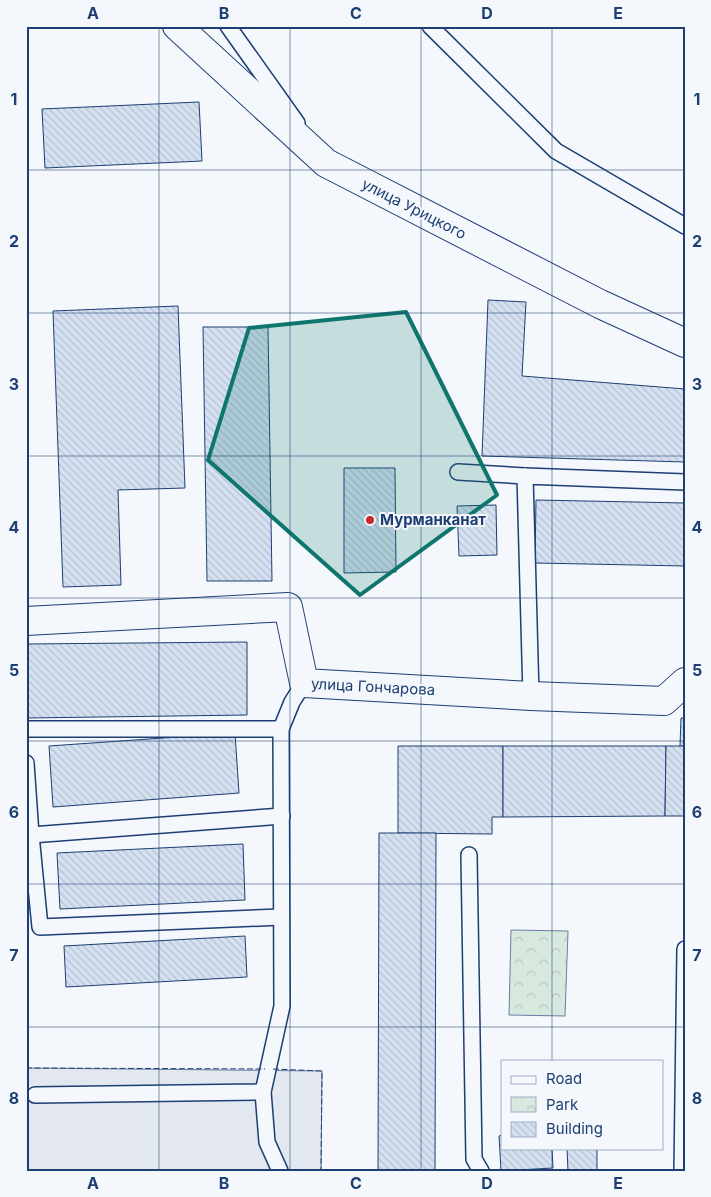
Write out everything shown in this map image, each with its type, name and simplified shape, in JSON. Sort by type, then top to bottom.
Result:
[{"type":"street","name":"улица Урицкого","points":[[176,26],[326,163],[600,304],[685,343]]},
{"type":"street","name":"улица Гончарова","points":[[26,621],[288,607],[304,683],[531,696],[664,701],[685,682]]},
{"type":"lane","points":[[228,26],[326,163]]},
{"type":"lane","points":[[430,26],[556,151],[685,226]]},
{"type":"lane","points":[[458,472],[685,482]]},
{"type":"lane","points":[[525,476],[531,696]]},
{"type":"lane","points":[[280,1171],[267,1142],[263,1092],[282,1006],[281,729],[292,702],[304,683]]},
{"type":"lane","points":[[26,729],[281,729]]},
{"type":"lane","points":[[26,763],[40,927],[281,917]]},
{"type":"lane","points":[[31,835],[282,816]]},
{"type":"lane","points":[[469,855],[474,1159],[481,1171]]},
{"type":"lane","points":[[682,1171],[685,949]]},
{"type":"lane","points":[[35,1095],[263,1092]]},
{"type":"highlighted area","points":[[406,312],[497,495],[360,595],[208,460],[249,328]]},
{"type":"green space","points":[[511,930],[568,931],[565,1016],[509,1015]]},
{"type":"shaded area","points":[[26,1068],[322,1071],[321,1171],[26,1171]]},
{"type":"building","points":[[199,102],[202,161],[45,168],[42,109]]},
{"type":"building","points":[[488,300],[526,302],[522,376],[685,389],[685,462],[482,456]]},
{"type":"building","points":[[178,306],[185,488],[118,490],[121,585],[63,587],[53,311]]},
{"type":"building","points":[[203,327],[268,327],[272,581],[207,581]]},
{"type":"building","name":"Мурманканат","points":[[344,468],[395,468],[396,572],[344,573]]},
{"type":"building","points":[[536,500],[685,503],[685,566],[535,563]]},
{"type":"building","points":[[496,505],[497,555],[459,556],[457,506]]},
{"type":"building","points":[[247,642],[247,715],[26,718],[26,644]]},
{"type":"building","points":[[681,718],[685,718],[685,746],[680,746]]},
{"type":"building","points":[[235,733],[239,793],[53,807],[49,746]]},
{"type":"building","points":[[398,746],[503,746],[503,817],[492,817],[492,834],[398,833]]},
{"type":"building","points":[[503,746],[666,746],[665,816],[503,817]]},
{"type":"building","points":[[666,746],[685,746],[685,816],[665,816]]},
{"type":"building","points":[[379,833],[436,833],[435,1171],[378,1171]]},
{"type":"building","points":[[243,844],[245,900],[60,909],[57,853]]},
{"type":"building","points":[[245,936],[247,977],[66,987],[64,946]]},
{"type":"building","points":[[501,1135],[501,1150],[552,1150],[553,1168],[501,1171],[499,1136]]},
{"type":"building","points":[[567,1150],[597,1150],[597,1171],[568,1171]]},
{"type":"fence","points":[[26,1068],[265,1069]]},
{"type":"fence","points":[[273,1069],[322,1071],[321,1171]]},
{"type":"place","name":"Мурманканат","points":[[370,520]]}]
